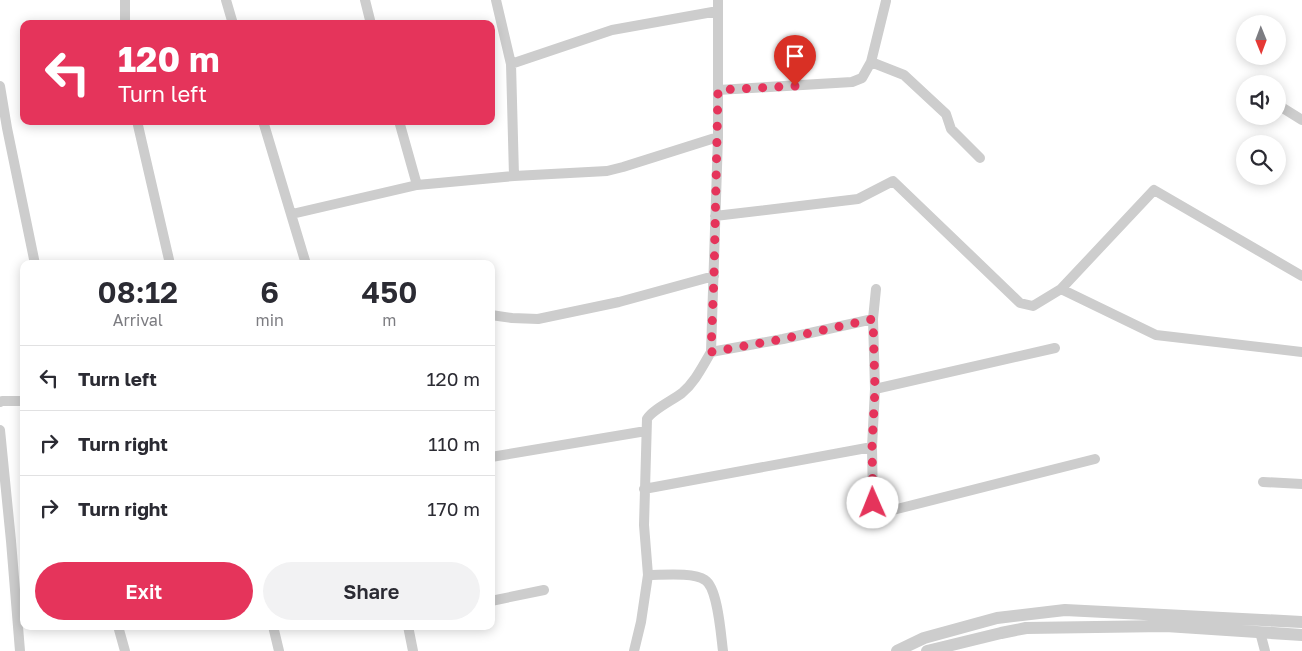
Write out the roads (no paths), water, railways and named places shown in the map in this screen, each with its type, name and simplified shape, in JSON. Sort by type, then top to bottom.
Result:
[{"type":"street","points":[[125,0],[125,20]]},
{"type":"street","points":[[226,0],[232,20]]},
{"type":"street","points":[[365,0],[370,20]]},
{"type":"street","points":[[496,0],[511,64],[514,176]]},
{"type":"street","points":[[634,651],[641,622],[648,575],[644,525],[647,419],[648,416],[694,381],[711,352],[718,137],[718,0]]},
{"type":"street","points":[[718,90],[852,82],[862,78],[871,62],[886,1]]},
{"type":"street","points":[[511,64],[612,30],[718,11]]},
{"type":"street","points":[[871,62],[904,75],[946,114],[951,129],[980,158]]},
{"type":"street","points":[[0,86],[3,131],[35,260]]},
{"type":"street","points":[[1286,110],[1302,120]]},
{"type":"street","points":[[138,125],[169,260]]},
{"type":"street","points":[[264,125],[305,260]]},
{"type":"street","points":[[399,125],[417,185]]},
{"type":"street","points":[[292,214],[417,185],[514,176],[607,171],[718,137]]},
{"type":"street","points":[[715,216],[858,199],[893,182],[1020,303],[1033,306],[1061,289],[1154,190],[1302,276]]},
{"type":"street","points":[[495,316],[538,319],[619,302],[714,276]]},
{"type":"street","points":[[876,289],[873,319],[875,389],[872,447],[873,503],[877,510],[884,512],[1095,459]]},
{"type":"street","points":[[1061,289],[1156,335],[1302,352]]},
{"type":"street","points":[[711,352],[783,339],[873,319]]},
{"type":"street","points":[[875,389],[1055,348]]},
{"type":"street","points":[[0,402],[20,401]]},
{"type":"street","points":[[0,430],[20,651]]},
{"type":"street","points":[[495,456],[646,431]]},
{"type":"street","points":[[644,489],[872,447]]},
{"type":"street","points":[[1262,482],[1302,484]]},
{"type":"street","points":[[648,575],[684,575],[705,580],[712,587],[723,651]]},
{"type":"street","points":[[495,600],[544,590]]},
{"type":"street","points":[[897,651],[924,638],[997,618],[1065,610],[1302,622]]},
{"type":"street","points":[[927,651],[1026,628],[1166,626],[1302,634]]},
{"type":"street","points":[[119,630],[125,651]]},
{"type":"street","points":[[274,630],[279,651]]},
{"type":"street","points":[[409,630],[413,651]]},
{"type":"street","points":[[1260,632],[1265,651]]}]
